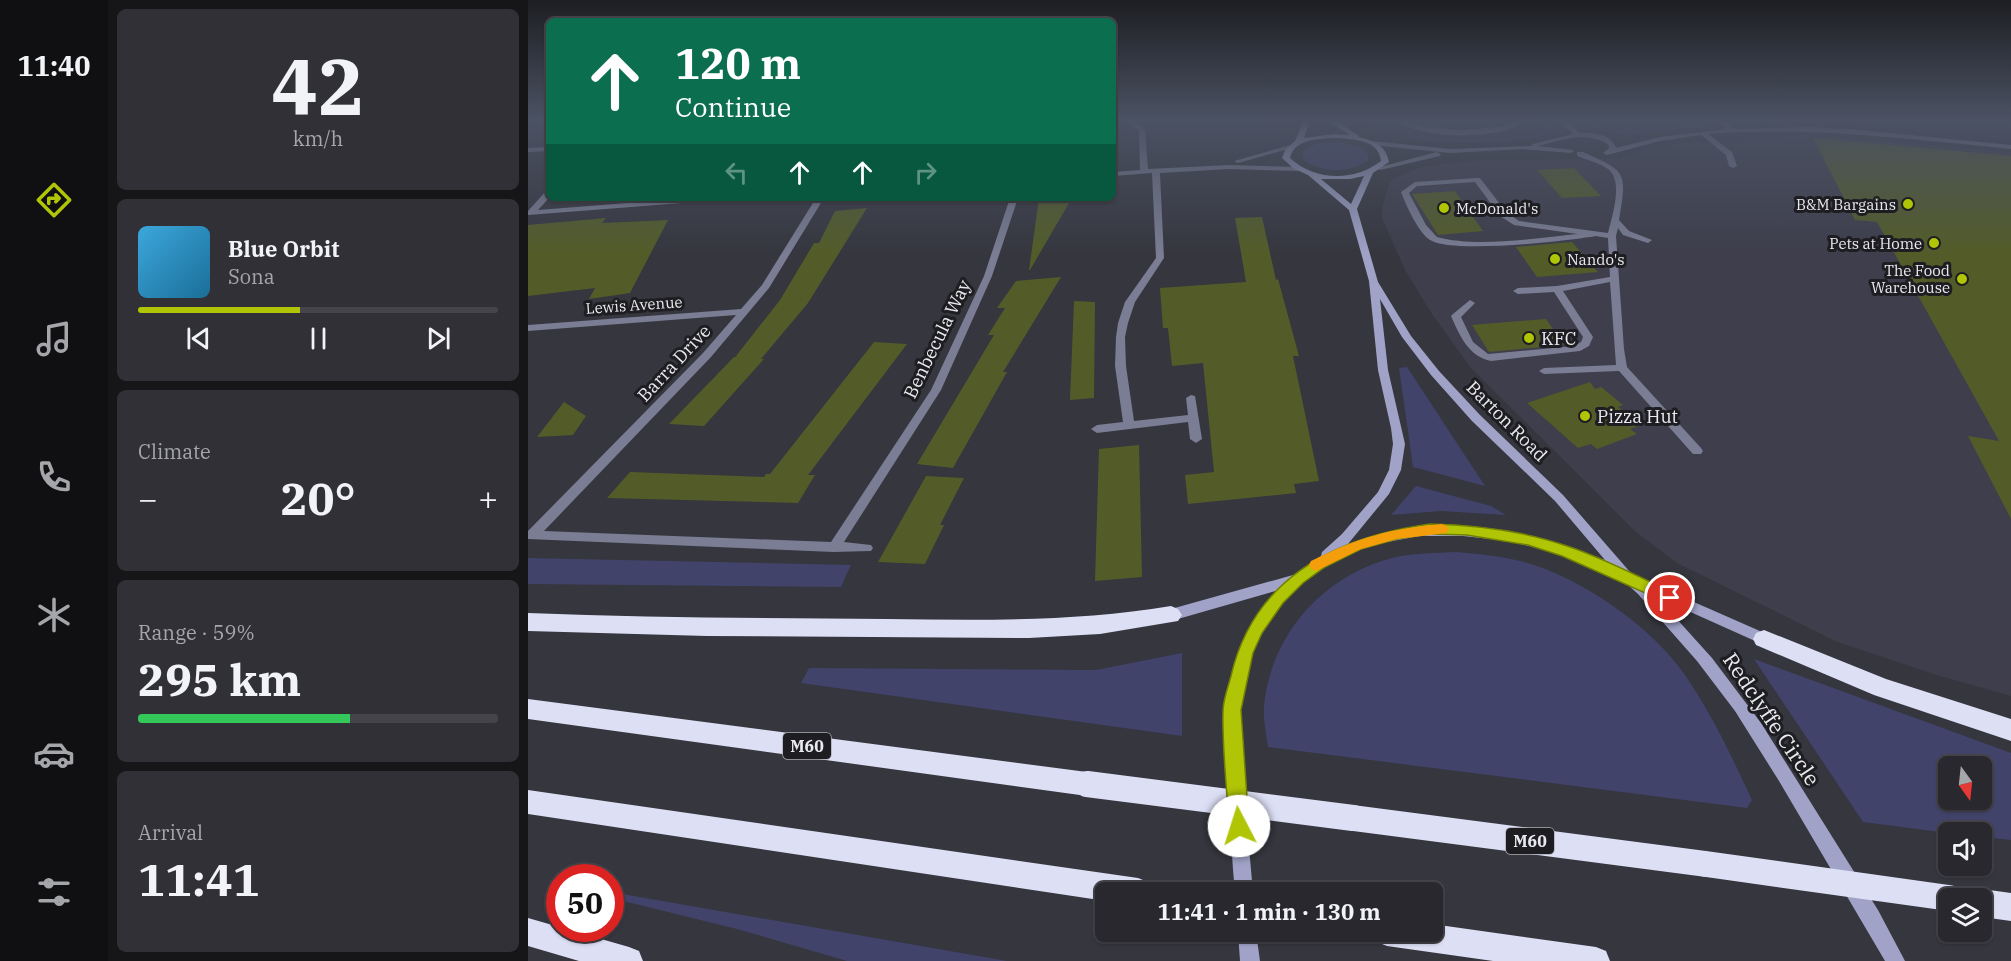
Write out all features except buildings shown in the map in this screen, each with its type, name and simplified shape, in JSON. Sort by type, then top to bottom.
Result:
[{"type":"highway","points":[[528,622],[643,627],[1024,629],[1132,623],[1171,615]]},
{"type":"highway","points":[[1764,639],[1882,688],[2011,730]]},
{"type":"highway","name":"M60","points":[[528,709],[1938,896]]},
{"type":"highway","points":[[528,802],[1095,886]]},
{"type":"highway","points":[[1992,904],[2011,907]]},
{"type":"highway","points":[[528,932],[629,961]]},
{"type":"highway","points":[[1443,940],[1596,961]]},
{"type":"main road","points":[[1294,165],[1311,174],[1342,177],[1370,172],[1383,165]]},
{"type":"main road","points":[[1311,174],[1353,209],[1370,172]]},
{"type":"main road","name":"Barton Road","points":[[1320,563],[1347,537],[1383,494],[1398,460],[1398,428],[1383,370],[1373,281],[1353,209]]},
{"type":"main road","name":"Barton Road","points":[[1373,281],[1407,337],[1435,373],[1476,418],[1559,498],[1629,578]]},
{"type":"main road","name":"Redclyffe Circle","points":[[1243,882],[1232,710],[1244,653],[1257,629],[1277,599],[1298,579],[1320,563],[1357,545],[1397,534],[1430,529],[1467,530],[1538,543],[1567,551],[1629,578],[1708,663],[1740,705],[1811,818],[1895,961]]},
{"type":"main road","points":[[1629,578],[1764,639]]},
{"type":"main road","points":[[1171,615],[1298,579]]},
{"type":"main road","points":[[1248,942],[1250,961]]},
{"type":"street","points":[[1144,165],[1144,171]]},
{"type":"street","points":[[1116,174],[1213,165]]},
{"type":"street","points":[[1380,168],[1393,165]]},
{"type":"street","points":[[1605,165],[1616,174],[1620,186],[1612,236],[1622,368],[1697,452]]},
{"type":"street","points":[[1207,166],[1265,166],[1299,169]]},
{"type":"street","points":[[1130,424],[1120,371],[1121,336],[1127,308],[1160,258],[1156,171]]},
{"type":"street","points":[[1596,234],[1538,241],[1445,243],[1431,237],[1406,195],[1407,189],[1423,183],[1478,180],[1503,214],[1517,223],[1612,236]]},
{"type":"street","points":[[529,213],[546,196]]},
{"type":"street","points":[[529,213],[683,201]]},
{"type":"street","name":"Barra Drive","points":[[530,535],[707,355],[766,286],[818,201]]},
{"type":"street","name":"Benbecula Way","points":[[834,547],[936,390],[988,276],[1013,201]]},
{"type":"street","points":[[1615,220],[1626,233],[1648,240]]},
{"type":"street","points":[[1518,291],[1557,289],[1615,279]]},
{"type":"street","points":[[1470,303],[1456,316],[1480,356],[1491,358],[1576,349],[1585,344],[1588,337],[1557,289]]},
{"type":"street","name":"Lewis Avenue","points":[[528,328],[743,312]]},
{"type":"street","points":[[1544,371],[1622,368]]},
{"type":"street","points":[[1191,399],[1196,439]]},
{"type":"street","points":[[1097,429],[1194,418]]},
{"type":"street","points":[[530,535],[866,548]]},
{"type":"shaded area","points":[[1312,165],[1361,165],[1335,170]]},
{"type":"shaded area","points":[[1439,165],[2011,165],[2011,696],[1933,674],[1835,641],[1677,563],[1636,532],[1471,368],[1432,314],[1405,270],[1382,218],[1382,210],[1389,183],[1396,177],[1422,167]]},
{"type":"shaded area","points":[[1407,367],[1485,486],[1413,467],[1399,368]]},
{"type":"shaded area","points":[[1416,486],[1491,506],[1506,515],[1441,511],[1391,515]]},
{"type":"shaded area","points":[[1456,552],[1507,558],[1546,569],[1591,592],[1635,622],[1671,657],[1704,705],[1752,800],[1747,808],[1268,747],[1264,706],[1269,680],[1277,655],[1289,632],[1305,612],[1323,594],[1344,579],[1367,567],[1400,556]]},
{"type":"shaded area","points":[[528,558],[851,565],[841,587],[528,584]]},
{"type":"shaded area","points":[[1182,653],[1182,736],[801,683],[809,668],[1096,670]]},
{"type":"shaded area","points":[[1754,659],[2011,753],[2011,840],[1992,838],[1992,822],[1938,822],[1938,832],[1863,822]]},
{"type":"shaded area","points":[[624,894],[1007,961],[847,961],[737,929],[624,901]]},
{"type":"slow traffic","points":[[1316,565],[1357,545],[1377,539],[1397,534],[1442,529]]},
{"type":"place","name":"B&M Bargains","points":[[1908,204]]},
{"type":"place","name":"McDonald's","points":[[1444,208]]},
{"type":"place","name":"Pets at Home","points":[[1934,243]]},
{"type":"place","name":"Nando's","points":[[1555,259]]},
{"type":"place","name":"The Food Warehouse","points":[[1962,279]]},
{"type":"place","name":"KFC","points":[[1529,338]]},
{"type":"place","name":"Pizza Hut","points":[[1585,416]]},
{"type":"route","points":[[1239,826],[1232,710],[1244,653],[1277,599],[1298,579],[1320,563],[1357,545],[1397,534],[1430,529],[1467,530],[1500,534],[1567,551],[1670,598]]}]
